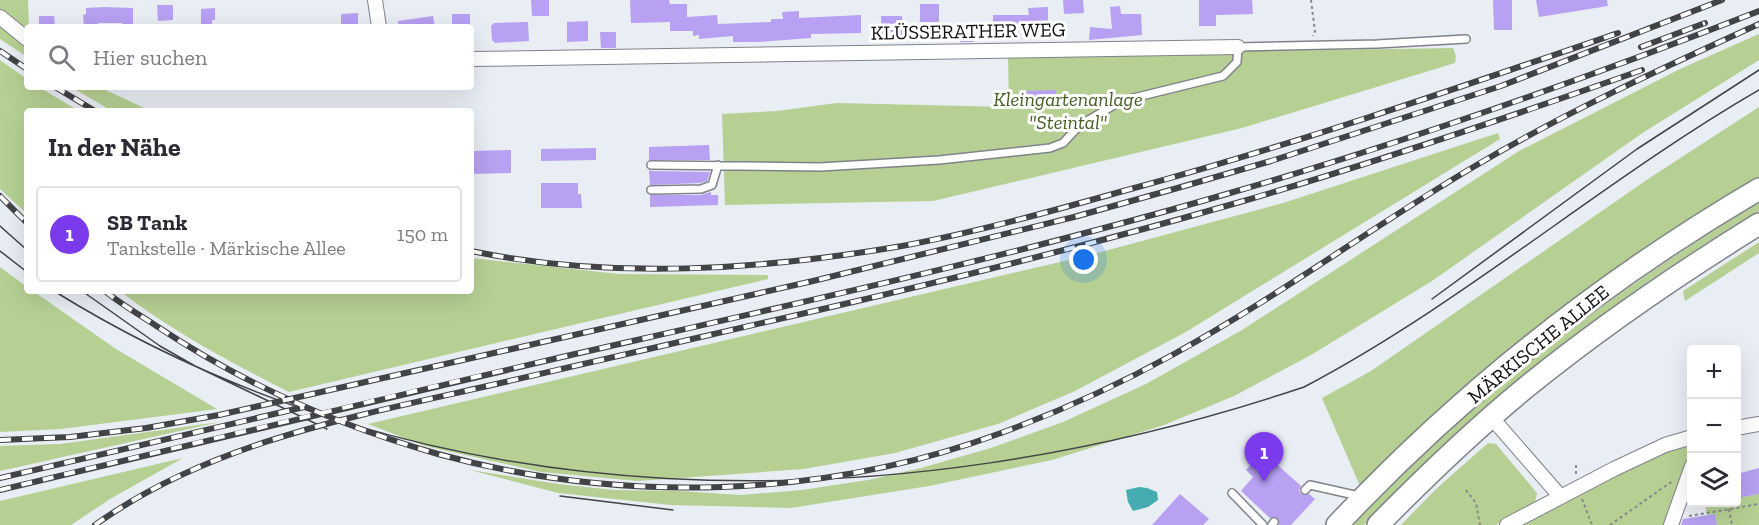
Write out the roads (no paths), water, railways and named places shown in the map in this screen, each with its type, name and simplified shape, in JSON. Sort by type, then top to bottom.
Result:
[{"type":"main road","name":"MÄRKISCHE ALLEE","points":[[1337,525],[1363,497],[1447,418],[1573,314],[1696,227],[1759,189]]},
{"type":"main road","name":"MÄRKISCHE ALLEE","points":[[1378,525],[1491,417],[1560,360],[1622,314],[1759,224]]},
{"type":"street","points":[[375,0],[379,24]]},
{"type":"street","points":[[0,17],[24,37]]},
{"type":"street","name":"KLÜSSERATHER WEG","points":[[474,59],[1238,47]]},
{"type":"street","name":"MÄRKISCHE ALLEE","points":[[1491,417],[1560,496]]},
{"type":"street","points":[[1741,427],[1759,424]]},
{"type":"street","points":[[1507,525],[1577,487],[1665,446],[1687,439]]},
{"type":"street","points":[[1671,525],[1687,479]]},
{"type":"lane","name":"KLÜSSERATHER WEG","points":[[1238,47],[1466,39]]},
{"type":"lane","points":[[651,165],[820,167],[939,160],[1050,148],[1063,143],[1080,125],[1121,101],[1223,76],[1236,62],[1238,47]]},
{"type":"lane","points":[[651,190],[701,189],[712,185],[718,165]]},
{"type":"lane","points":[[1305,490],[1310,485],[1363,497]]},
{"type":"lane","points":[[1232,493],[1263,525]]},
{"type":"water","points":[[1139,487],[1157,492],[1158,500],[1148,507],[1133,511],[1128,502],[1126,490]]},
{"type":"tram line","points":[[1432,299],[1637,149],[1759,70]]},
{"type":"tram line","points":[[60,294],[199,368],[351,424],[507,461],[666,478],[827,479],[988,463],[1148,432],[1304,387],[1421,318],[1644,163],[1759,90]]},
{"type":"tram line","points":[[0,226],[24,247]]},
{"type":"tram line","points":[[0,251],[24,270]]},
{"type":"tram line","points":[[86,294],[160,346],[195,366],[327,429]]},
{"type":"tram line","points":[[560,496],[673,510]]},
{"type":"railway","points":[[0,440],[70,437],[146,428],[219,415],[813,281],[1074,217],[1271,161],[1501,86],[1722,0]]},
{"type":"railway","points":[[0,490],[898,280],[1147,216],[1297,173],[1431,130],[1563,85],[1759,11]]},
{"type":"railway","points":[[1641,47],[1705,23]]},
{"type":"railway","points":[[109,294],[191,348],[258,385],[329,417],[438,454],[507,470],[578,481],[649,487],[721,487],[793,482],[864,471],[933,455],[1001,433],[1110,387],[1213,332],[1437,189],[1509,146],[1615,91],[1759,24]]},
{"type":"railway","points":[[474,252],[578,266],[686,268],[795,261],[902,246],[1043,213],[1189,173],[1435,95],[1618,33]]},
{"type":"railway","points":[[0,51],[24,67]]},
{"type":"railway","points":[[95,525],[139,497],[185,473],[232,454],[332,422],[926,285],[1131,232],[1285,189],[1387,157],[1642,70]]},
{"type":"railway","points":[[60,90],[90,108]]},
{"type":"railway","points":[[0,196],[24,220]]},
{"type":"railway","points":[[0,478],[304,407]]},
{"type":"place","name":"SB Tank","points":[[1264,482]]},
{"type":"park label","name":"Kleingartenanlage \"Steintal\"","points":[[1068,110]]}]
